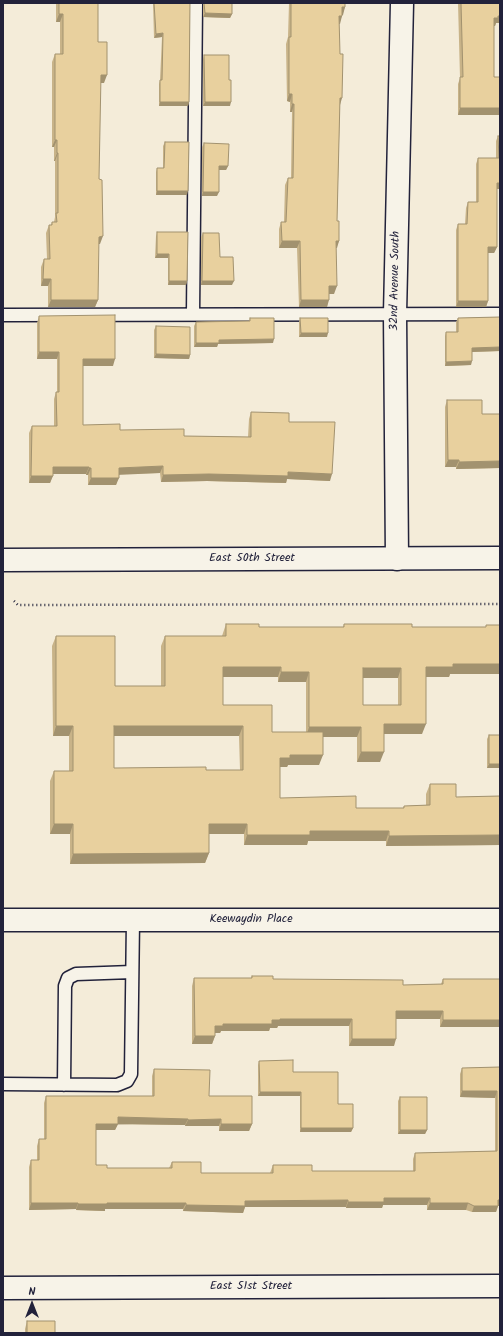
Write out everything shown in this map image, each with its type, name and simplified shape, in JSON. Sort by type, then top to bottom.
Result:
[{"type":"street","name":"32nd Avenue South","points":[[397,559],[395,314],[402,3]]},
{"type":"street","name":"East 50th Street","points":[[3,560],[500,558]]},
{"type":"street","name":"Keewaydin Place","points":[[3,920],[500,920]]},
{"type":"street","name":"East 51st Street","points":[[3,1288],[500,1286]]},
{"type":"lane","points":[[193,314],[196,3]]},
{"type":"lane","points":[[3,315],[500,314]]},
{"type":"lane","points":[[3,1084],[117,1085],[127,1080],[131,1074],[133,920]]},
{"type":"lane","points":[[64,1084],[65,986],[68,978],[76,974],[132,972]]},
{"type":"path","points":[[14,601],[18,605],[500,604]]},
{"type":"building","points":[[59,3],[98,3],[98,42],[107,42],[107,75],[101,75],[99,179],[102,180],[103,236],[99,237],[98,300],[51,300],[51,279],[43,279],[44,259],[50,259],[49,225],[52,225],[52,222],[57,222],[56,213],[58,213],[58,153],[57,140],[55,140],[55,54],[63,54],[63,14],[59,14]]},
{"type":"building","points":[[154,3],[190,3],[189,102],[160,102],[163,33],[156,34]]},
{"type":"building","points":[[204,3],[232,3],[232,14],[205,13]]},
{"type":"building","points":[[291,3],[345,3],[345,7],[342,7],[342,16],[339,16],[340,54],[343,54],[342,98],[340,98],[337,221],[339,221],[339,241],[336,241],[337,286],[329,286],[329,300],[301,300],[300,241],[282,241],[281,222],[286,222],[288,178],[293,178],[294,104],[292,104],[292,94],[289,94],[289,37],[291,37]]},
{"type":"building","points":[[461,3],[500,3],[500,16],[498,16],[498,18],[494,18],[494,77],[500,77],[500,108],[460,108],[460,77],[463,77]]},
{"type":"building","points":[[204,55],[229,55],[231,102],[205,102]]},
{"type":"building","points":[[498,136],[500,136],[500,183],[497,183],[497,247],[488,247],[488,301],[458,301],[458,224],[467,224],[468,202],[478,202],[478,158],[499,158]]},
{"type":"building","points":[[165,142],[189,142],[188,191],[157,191],[157,168],[164,168]]},
{"type":"building","points":[[204,143],[229,144],[228,166],[219,166],[219,192],[203,192]]},
{"type":"building","points":[[157,232],[188,232],[187,281],[169,281],[169,254],[157,254]]},
{"type":"building","points":[[203,233],[219,233],[220,257],[233,257],[234,281],[202,281]]},
{"type":"building","points":[[115,315],[115,359],[83,359],[83,425],[120,424],[120,430],[184,429],[184,436],[251,437],[251,412],[289,413],[289,422],[335,422],[332,474],[288,472],[288,476],[209,474],[163,475],[163,466],[119,468],[119,478],[91,478],[91,468],[89,467],[53,467],[53,476],[31,476],[32,426],[57,426],[56,392],[59,392],[59,352],[39,352],[39,316]]},
{"type":"building","points":[[500,317],[500,347],[472,348],[472,361],[446,362],[446,332],[458,332],[458,318]]},
{"type":"building","points":[[250,318],[274,318],[274,339],[219,340],[219,343],[196,343],[196,322],[250,321]]},
{"type":"building","points":[[300,318],[328,318],[328,333],[301,333]]},
{"type":"building","points":[[156,326],[190,327],[190,355],[156,354]]},
{"type":"building","points":[[447,400],[482,400],[482,414],[500,414],[500,461],[459,462],[459,460],[448,460]]},
{"type":"building","points":[[226,624],[259,624],[259,627],[344,627],[344,624],[412,624],[412,627],[486,627],[486,625],[500,625],[500,664],[453,664],[453,667],[426,667],[426,724],[384,724],[384,752],[361,752],[361,727],[309,727],[309,672],[281,672],[281,667],[223,667],[223,705],[272,705],[272,732],[323,732],[323,755],[290,755],[290,758],[280,758],[280,798],[356,796],[356,808],[404,808],[404,806],[430,805],[430,784],[456,784],[456,797],[500,796],[500,835],[389,836],[389,831],[310,831],[310,835],[247,835],[247,824],[209,824],[209,853],[73,854],[73,824],[54,824],[54,771],[73,771],[73,726],[56,726],[56,636],[115,636],[115,686],[165,686],[165,636],[226,636]],"holes":[[[363,668],[401,668],[401,705],[363,705]],[[114,726],[243,726],[243,770],[206,770],[206,767],[114,768]]]},
{"type":"building","points":[[489,735],[500,735],[500,764],[489,764]]},
{"type":"building","points":[[252,976],[273,976],[273,979],[403,980],[403,985],[443,984],[443,979],[500,979],[500,1020],[443,1020],[443,1011],[396,1011],[396,1039],[352,1039],[352,1019],[280,1019],[272,1020],[272,1024],[223,1024],[223,1026],[215,1026],[215,1036],[195,1036],[194,978],[252,978]]},
{"type":"building","points":[[293,1060],[293,1072],[338,1072],[338,1104],[353,1104],[353,1128],[301,1128],[301,1092],[260,1092],[259,1061]]},
{"type":"building","points":[[500,1067],[500,1200],[498,1200],[498,1206],[474,1206],[468,1203],[430,1203],[430,1198],[384,1198],[384,1202],[348,1202],[348,1200],[245,1201],[245,1206],[186,1205],[186,1203],[31,1203],[31,1160],[39,1160],[39,1139],[46,1139],[46,1096],[154,1096],[154,1069],[210,1070],[209,1096],[252,1096],[252,1124],[221,1124],[221,1119],[188,1120],[118,1117],[118,1124],[96,1124],[96,1165],[107,1165],[107,1168],[172,1168],[172,1162],[201,1162],[201,1173],[273,1173],[273,1165],[312,1165],[312,1171],[415,1171],[415,1153],[497,1151],[497,1091],[462,1091],[462,1068]]},
{"type":"building","points":[[400,1097],[427,1097],[427,1130],[400,1130]]},
{"type":"building","points":[[27,1321],[55,1321],[55,1333],[27,1333]]}]
